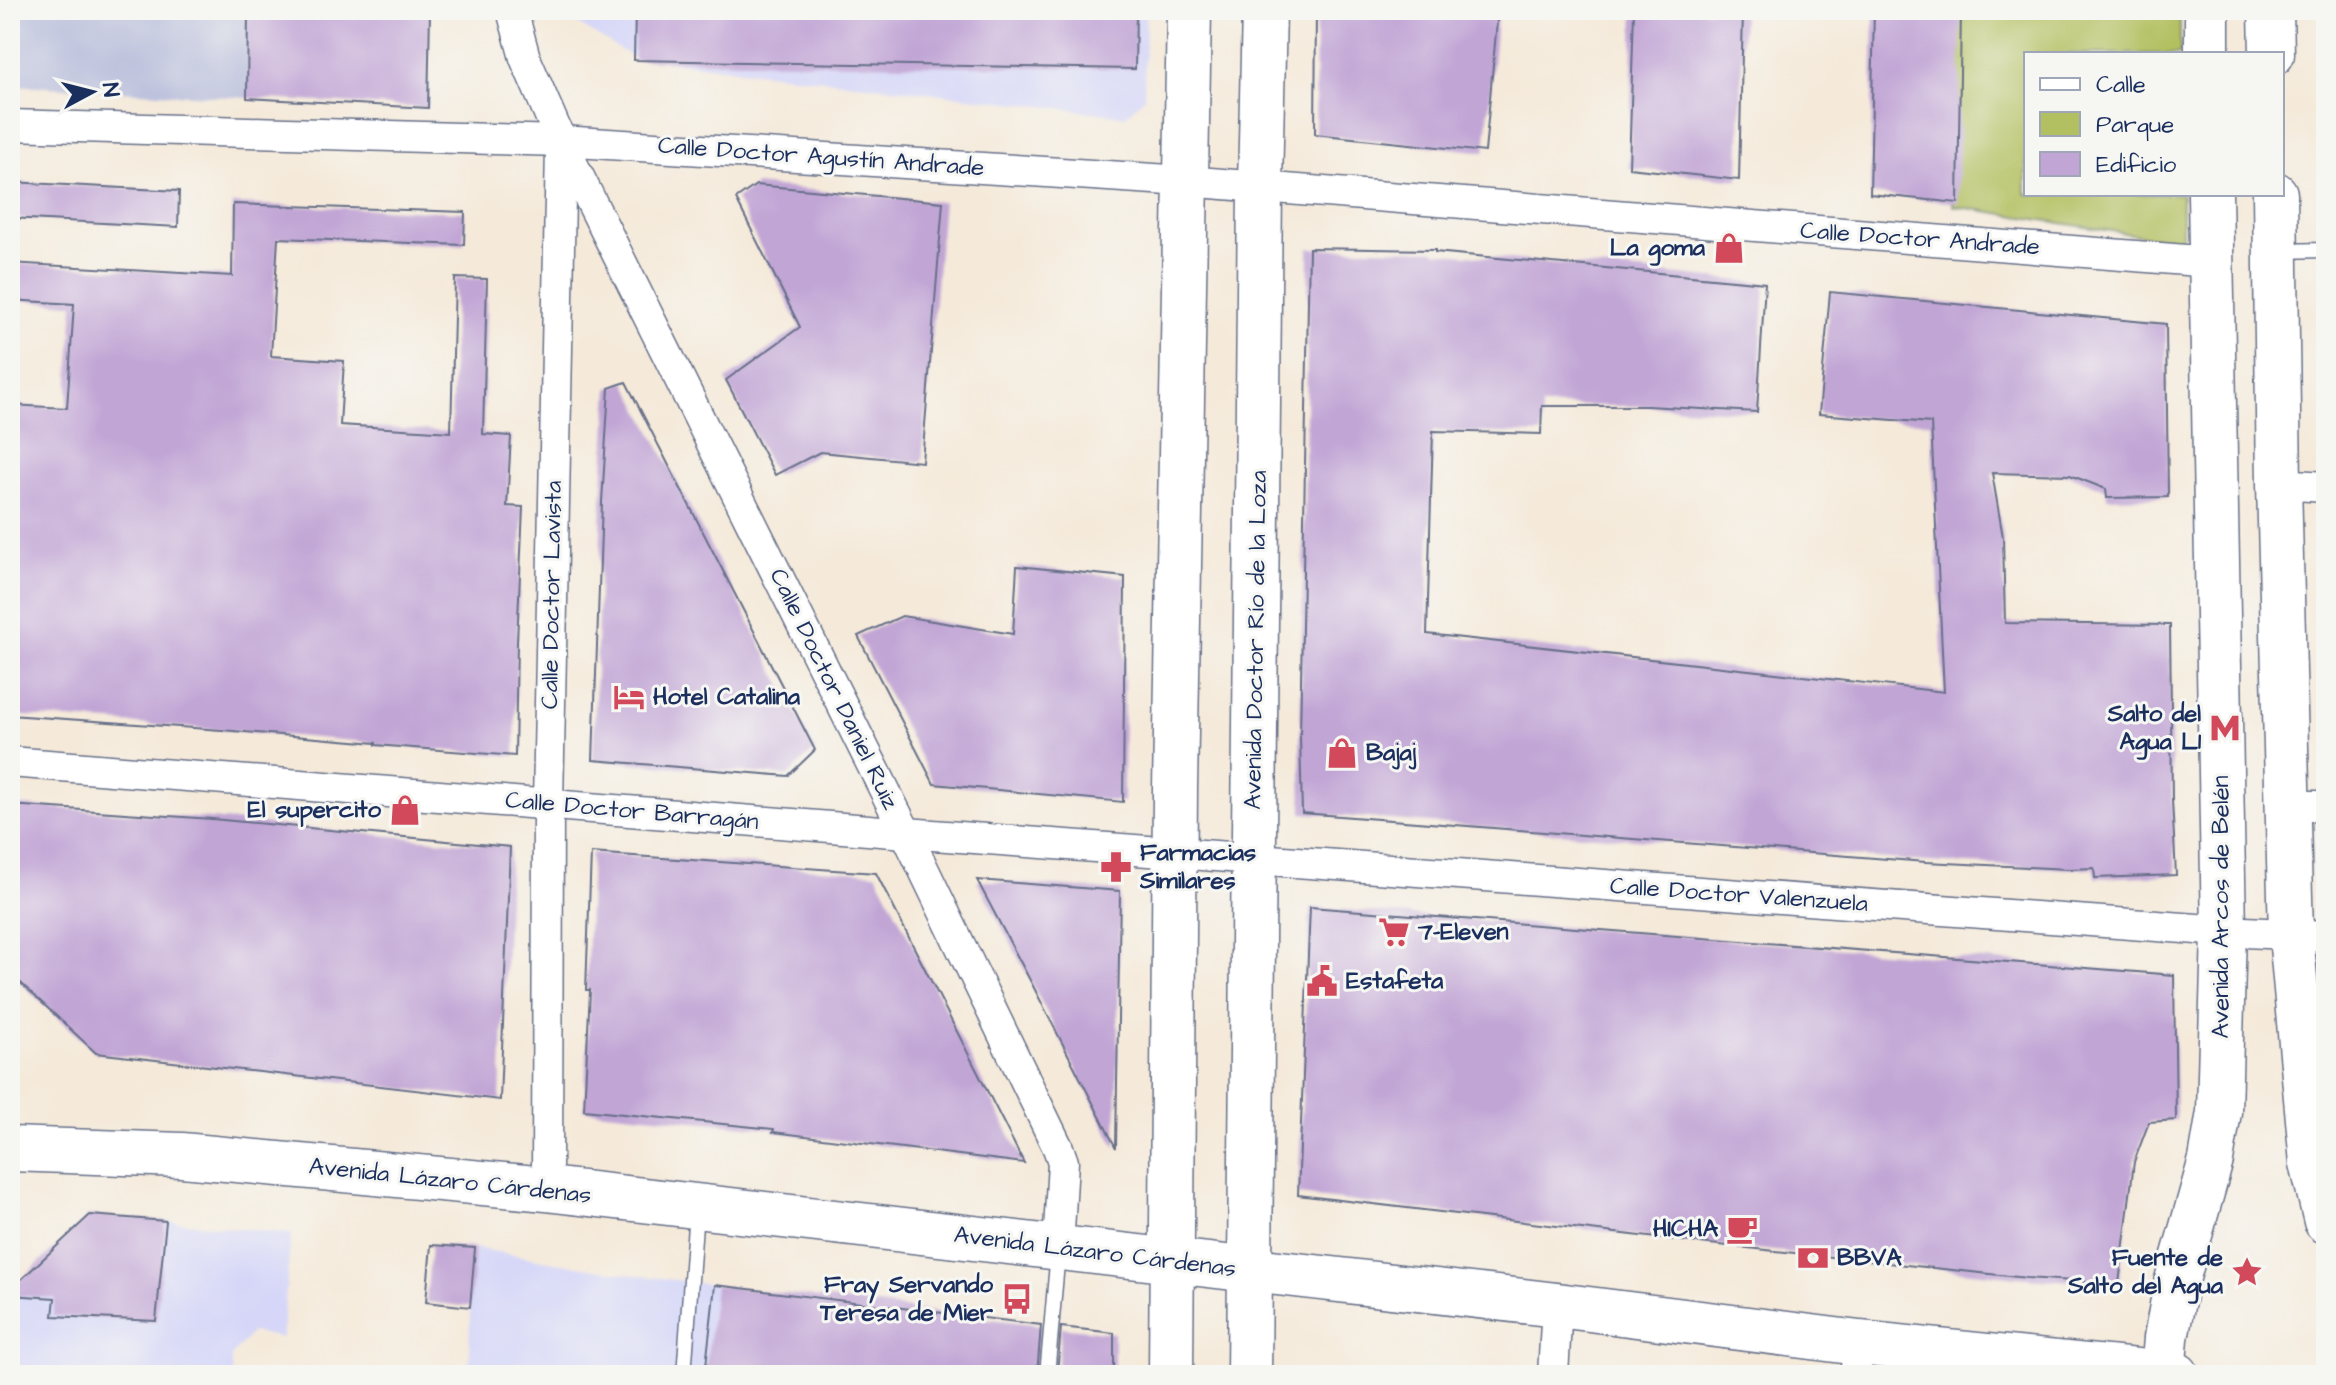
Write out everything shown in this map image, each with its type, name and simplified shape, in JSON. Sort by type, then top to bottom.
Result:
[{"type":"main road","points":[[1171,1375],[1174,852],[1189,10]]},
{"type":"main road","name":"Avenida Doctor Río de la Loza","points":[[1249,1375],[1264,10]]},
{"type":"main road","points":[[2207,10],[2207,52]]},
{"type":"main road","points":[[2271,10],[2272,52]]},
{"type":"main road","name":"Avenida Arcos de Belén","points":[[2168,1375],[2166,1338],[2176,1284],[2211,1160],[2219,1112],[2224,931],[2210,196]]},
{"type":"main road","points":[[2275,196],[2279,484],[2307,806],[2312,1163],[2326,1221]]},
{"type":"main road","name":"Avenida Lázaro Cárdenas","points":[[10,1149],[182,1155],[547,1189],[1557,1305],[1857,1359],[2168,1375]]},
{"type":"street","name":"Calle Doctor Lavista","points":[[512,10],[525,58],[561,141],[548,804],[547,1189]]},
{"type":"street","name":"Calle Doctor Agustín Andrade","points":[[10,125],[561,141],[1260,186],[1630,216]]},
{"type":"street","name":"Calle Doctor Daniel Ruiz","points":[[561,141],[906,833],[1063,1162],[1058,1248]]},
{"type":"street","name":"Calle Doctor Andrade","points":[[1630,216],[2211,262]]},
{"type":"street","points":[[2279,484],[2326,487]]},
{"type":"street","name":"Calle Doctor Barragán","points":[[10,762],[1254,859]]},
{"type":"street","name":"Calle Doctor Valenzuela","points":[[1254,859],[2308,936]]},
{"type":"street","points":[[1553,1375],[1557,1305]]},
{"type":"lane","points":[[2276,251],[2326,250]]},
{"type":"lane","points":[[684,1375],[696,1207]]},
{"type":"lane","points":[[1047,1375],[1058,1248]]},
{"type":"shaded area","points":[[10,10],[248,10],[247,98],[10,85]]},
{"type":"shaded area","points":[[563,10],[1146,10],[1144,98],[1125,116],[632,57],[563,15]]},
{"type":"shaded area","points":[[166,1221],[291,1234],[282,1338],[252,1332],[231,1356],[233,1375],[19,1375],[10,1324],[10,1295],[56,1292],[54,1316],[156,1321]]},
{"type":"shaded area","points":[[475,1248],[612,1272],[715,1285],[705,1375],[469,1375]]},
{"type":"green space","points":[[1958,10],[2180,10],[2180,52],[2024,52],[2024,196],[2182,196],[2182,242],[1953,206]]},
{"type":"building","points":[[248,10],[430,10],[428,108],[247,98]]},
{"type":"building","points":[[635,10],[1136,10],[1135,69],[634,60]]},
{"type":"building","points":[[1316,10],[1498,10],[1485,152],[1315,134]]},
{"type":"building","points":[[1634,10],[1743,10],[1739,180],[1629,168]]},
{"type":"building","points":[[1874,10],[1961,10],[1958,203],[1870,194]]},
{"type":"building","points":[[10,182],[179,191],[178,227],[10,218]]},
{"type":"building","points":[[756,185],[943,202],[922,462],[820,452],[775,475],[726,380],[800,327],[736,199]]},
{"type":"building","points":[[233,204],[465,212],[464,245],[278,238],[271,356],[344,361],[340,425],[451,432],[455,278],[487,279],[483,434],[511,436],[507,506],[523,507],[515,756],[10,715],[10,405],[67,408],[74,304],[10,300],[10,263],[232,276]]},
{"type":"building","points":[[1309,248],[1435,250],[1765,283],[1757,412],[1647,406],[1542,406],[1541,434],[1433,431],[1427,634],[1944,692],[1931,423],[1819,414],[1830,292],[2166,324],[2168,497],[2107,498],[2106,489],[2070,475],[1992,473],[2003,537],[2005,623],[2170,625],[2176,875],[2095,878],[2094,868],[1926,862],[1302,813],[1300,737]]},
{"type":"building","points":[[626,382],[815,750],[788,776],[593,760],[609,388]]},
{"type":"building","points":[[1017,566],[1125,577],[1123,802],[934,784],[858,636],[902,616],[1013,634]]},
{"type":"building","points":[[10,805],[212,819],[510,847],[500,1100],[96,1053],[10,973]]},
{"type":"building","points":[[591,853],[876,873],[1024,1163],[773,1132],[774,1129],[584,1110],[590,990],[586,990]]},
{"type":"building","points":[[977,880],[1120,891],[1116,1148],[1032,984]]},
{"type":"building","points":[[1310,907],[2174,975],[2176,1120],[2149,1122],[2134,1162],[2119,1284],[2027,1278],[1691,1242],[1298,1195]]},
{"type":"building","points":[[90,1215],[166,1221],[156,1321],[53,1316],[55,1298],[10,1295],[10,1290]]},
{"type":"building","points":[[431,1245],[475,1248],[470,1307],[426,1302]]},
{"type":"building","points":[[715,1285],[1041,1325],[1037,1375],[705,1375]]},
{"type":"building","points":[[1061,1327],[1114,1333],[1114,1375],[1057,1375]]},
{"type":"place","name":"La goma","points":[[1729,248]]},
{"type":"place","name":"Hotel Catalina","points":[[629,697]]},
{"type":"place","name":"Salto del Agua L1","points":[[2225,728]]},
{"type":"place","name":"Bajaj","points":[[1342,753]]},
{"type":"place","name":"El supercito","points":[[405,810]]},
{"type":"place","name":"Farmacias Similares","points":[[1116,867]]},
{"type":"place","name":"7-Eleven","points":[[1394,932]]},
{"type":"place","name":"Estafeta","points":[[1322,981]]},
{"type":"place","name":"HICHA","points":[[1742,1229]]},
{"type":"place","name":"BBVA","points":[[1813,1258]]},
{"type":"place","name":"Fuente de Salto del Agua","points":[[2247,1272]]},
{"type":"place","name":"Fray Servando Teresa de Mier","points":[[1017,1299]]}]
